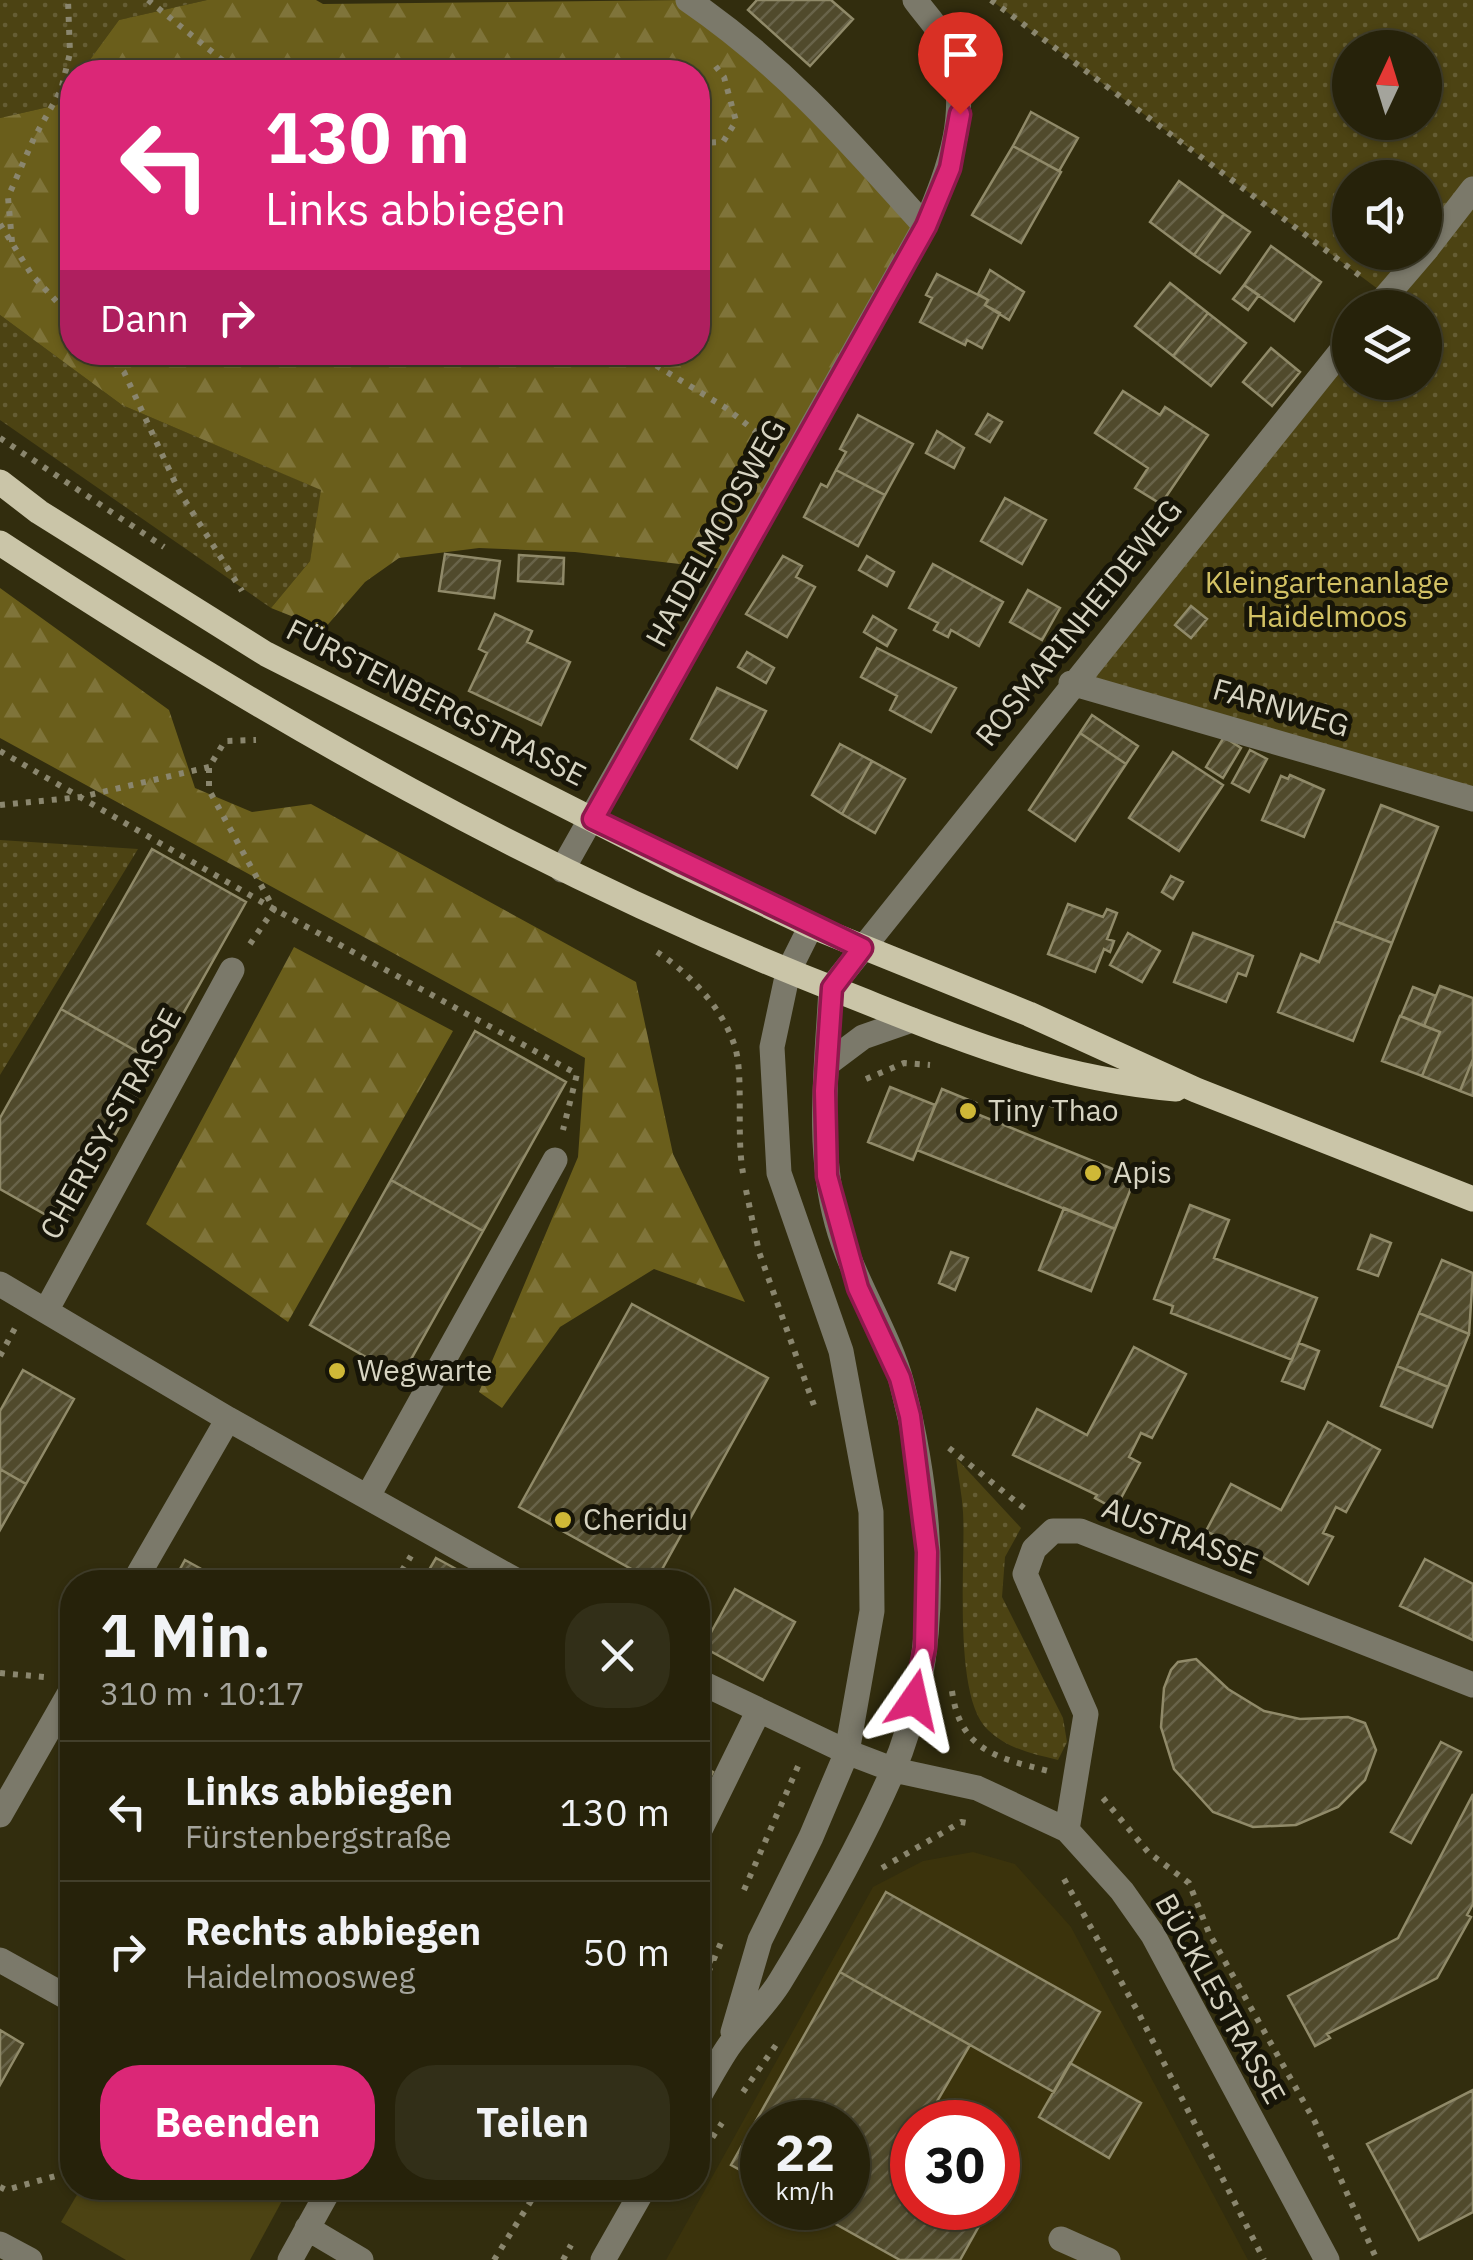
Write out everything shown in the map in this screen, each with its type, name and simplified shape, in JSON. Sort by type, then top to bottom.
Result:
[{"type":"main road","name":"FÜRSTENBERGSTRASSE","points":[[0,482],[40,512],[266,654],[811,926],[1029,1014],[1196,1090]]},
{"type":"main road","points":[[0,543],[280,719],[562,870],[788,972],[1012,1059],[1107,1083],[1196,1090],[1473,1199]]},
{"type":"street","points":[[688,0],[750,42],[814,100],[926,226]]},
{"type":"street","name":"HAIDELMOOSWEG","points":[[562,870],[926,226],[950,168],[960,114],[947,46],[915,0]]},
{"type":"street","points":[[1442,229],[1473,190]]},
{"type":"street","points":[[1391,290],[1408,270]]},
{"type":"street","name":"ROSMARINHEIDEWEG","points":[[832,988],[1071,683],[1332,362]]},
{"type":"street","name":"FARNWEG","points":[[1071,683],[1473,798]]},
{"type":"street","points":[[729,2046],[760,1940],[812,1837],[847,1752],[870,1643],[871,1512],[841,1351],[779,1173],[772,1047],[788,972],[811,926]]},
{"type":"street","name":"CHERISY-STRASSE","points":[[47,1309],[232,970]]},
{"type":"street","points":[[710,2078],[729,2046],[779,1983],[894,1770],[925,1648],[927,1552],[910,1416],[900,1378],[858,1288],[836,1221],[827,1176],[826,1064],[832,988]]},
{"type":"street","points":[[826,1064],[863,1037],[912,1020]]},
{"type":"street","points":[[368,1496],[555,1160]]},
{"type":"street","points":[[0,1284],[228,1419],[498,1570]]},
{"type":"street","points":[[141,1570],[228,1419]]},
{"type":"street","name":"AUSTRASSE","points":[[1067,1830],[1086,1714],[1025,1574],[1034,1549],[1053,1530],[1080,1531],[1473,1685]]},
{"type":"street","points":[[710,1687],[847,1752]]},
{"type":"street","points":[[0,1815],[60,1710]]},
{"type":"street","points":[[710,1810],[758,1712]]},
{"type":"street","name":"BÜCKLESTRASSE","points":[[847,1752],[894,1770],[978,1788],[1067,1830],[1122,1891],[1154,1936],[1316,2256]]},
{"type":"street","points":[[0,1960],[60,1993]]},
{"type":"street","points":[[290,2260],[323,2200]]},
{"type":"street","points":[[603,2260],[637,2200]]},
{"type":"street","points":[[307,2228],[361,2260]]},
{"type":"street","points":[[1061,2240],[1108,2260]]},
{"type":"street","points":[[0,2244],[30,2260]]},
{"type":"path","points":[[68,0],[68,60]]},
{"type":"path","points":[[148,0],[222,60]]},
{"type":"path","points":[[991,0],[1367,290]]},
{"type":"path","points":[[704,51],[724,77],[736,121],[722,142],[710,142]]},
{"type":"path","points":[[12,242],[8,198],[34,138],[60,92]]},
{"type":"path","points":[[0,224],[32,275],[60,305]]},
{"type":"path","points":[[118,365],[179,491],[242,591]]},
{"type":"path","points":[[655,365],[726,408],[794,460]]},
{"type":"path","points":[[225,741],[209,767],[209,790],[274,910]]},
{"type":"path","points":[[0,751],[274,910],[577,1074],[555,1160]]},
{"type":"path","points":[[0,805],[81,797],[209,767]]},
{"type":"path","points":[[232,970],[274,910]]},
{"type":"path","points":[[736,1048],[738,1147],[759,1252],[817,1416]]},
{"type":"path","points":[[865,1080],[904,1062]]},
{"type":"path","points":[[910,1416],[1053,1530]]},
{"type":"path","points":[[951,1682],[952,1698],[972,1742],[987,1754],[1074,1778],[1106,1800],[1148,1852],[1189,1883],[1210,1933],[1315,2122],[1377,2260]]},
{"type":"path","points":[[849,1853],[882,1868],[961,1822],[980,1826]]},
{"type":"path","points":[[1062,1875],[1138,2012],[1264,2260]]},
{"type":"path","points":[[0,2187],[6,2190],[60,2175]]},
{"type":"path","points":[[494,2260],[532,2200]]},
{"type":"shaded area","points":[[973,1852],[1015,1864],[1071,1927],[1248,2260],[666,2260],[699,2200],[710,2200],[710,2181],[740,2127],[740,2230],[870,2230],[870,2100],[755,2100],[873,1887],[923,1861]]},
{"type":"green space","points":[[0,0],[207,0],[119,20],[90,60],[60,60],[57,105],[0,118]]},
{"type":"green space","points":[[207,0],[316,0],[323,4],[688,0],[925,226],[732,570],[575,552],[479,548],[399,558],[365,582],[324,629],[271,608],[310,561],[321,490],[122,405],[68,365],[710,365],[710,60],[90,60],[119,20]]},
{"type":"green space","name":"Kleingartenanlage Haidelmoos","points":[[991,0],[1473,0],[1473,799],[1071,683],[1332,362],[1332,400],[1442,400],[1442,290],[1379,290],[1353,270],[1442,270],[1442,160],[1332,160],[1332,255]]},
{"type":"green space","points":[[60,101],[60,359],[0,315],[0,118],[57,105]]},
{"type":"green space","points":[[0,315],[60,359],[60,365],[68,365],[122,405],[322,490],[310,561],[271,608],[0,420]]},
{"type":"green space","points":[[0,588],[169,710],[195,788],[252,812],[311,804],[636,982],[673,1154],[745,1302],[654,1269],[560,1327],[502,1408],[479,1392],[578,1157],[585,1058],[0,738]]},
{"type":"green space","points":[[0,840],[138,849],[0,1075]]},
{"type":"green space","points":[[294,947],[453,1031],[288,1322],[146,1224]]},
{"type":"green space","points":[[956,1458],[1021,1528],[1005,1557],[1002,1597],[1063,1718],[1067,1742],[1058,1760],[1004,1742],[988,1730],[977,1713],[965,1659],[963,1512]]},
{"type":"green space","points":[[74,2200],[282,2200],[250,2260],[126,2260],[61,2222]]},
{"type":"building","points":[[757,0],[831,0],[853,19],[810,66],[748,10]]},
{"type":"building","points":[[1031,112],[1078,138],[1059,171],[1013,146]]},
{"type":"building","points":[[1013,146],[1061,172],[1021,243],[972,215]]},
{"type":"building","points":[[1179,181],[1224,214],[1194,255],[1150,222]]},
{"type":"building","points":[[1224,214],[1250,232],[1220,273],[1194,255]]},
{"type":"building","points":[[1271,246],[1321,282],[1294,321],[1244,285]]},
{"type":"building","points":[[990,270],[1024,292],[1009,320],[985,305],[988,300],[978,294]]},
{"type":"building","points":[[937,274],[988,300],[985,305],[1000,313],[982,348],[967,340],[965,345],[920,322],[932,298],[926,295]]},
{"type":"building","points":[[1170,283],[1208,313],[1173,356],[1135,326]]},
{"type":"building","points":[[1244,285],[1259,295],[1248,310],[1233,299]]},
{"type":"building","points":[[1208,313],[1246,343],[1211,386],[1173,356]]},
{"type":"building","points":[[1271,348],[1300,372],[1272,406],[1243,382]]},
{"type":"building","points":[[1123,391],[1160,415],[1165,407],[1208,435],[1161,504],[1135,488],[1148,468],[1095,433]]},
{"type":"building","points":[[988,414],[1002,422],[990,442],[976,434]]},
{"type":"building","points":[[858,415],[913,444],[885,495],[836,470],[846,452],[840,449]]},
{"type":"building","points":[[937,431],[964,448],[954,468],[926,453]]},
{"type":"building","points":[[836,470],[885,495],[858,546],[804,517],[821,484],[827,487]]},
{"type":"building","points":[[1005,498],[1046,520],[1022,564],[981,541]]},
{"type":"building","points":[[445,554],[500,561],[494,598],[439,591]]},
{"type":"building","points":[[519,555],[564,558],[563,584],[518,581]]},
{"type":"building","points":[[783,556],[802,566],[796,577],[815,587],[787,637],[746,614]]},
{"type":"building","points":[[867,556],[894,572],[887,586],[859,570]]},
{"type":"building","points":[[933,564],[1003,602],[979,646],[951,630],[948,637],[934,630],[938,623],[909,608]]},
{"type":"building","points":[[1028,590],[1060,608],[1042,640],[1010,622]]},
{"type":"building","points":[[1191,606],[1207,619],[1191,638],[1175,625]]},
{"type":"building","points":[[495,614],[532,631],[527,642],[570,662],[541,725],[469,691],[487,653],[479,649]]},
{"type":"building","points":[[873,616],[896,630],[887,646],[864,632]]},
{"type":"building","points":[[877,648],[956,688],[931,732],[890,710],[897,696],[861,677]]},
{"type":"building","points":[[747,652],[774,668],[766,683],[738,667]]},
{"type":"building","points":[[717,688],[766,711],[737,768],[691,739]]},
{"type":"building","points":[[1092,715],[1138,746],[1126,764],[1080,733]]},
{"type":"building","points":[[1080,733],[1126,764],[1075,841],[1029,810]]},
{"type":"building","points":[[1224,737],[1241,748],[1223,778],[1206,767]]},
{"type":"building","points":[[840,744],[872,761],[842,814],[812,795]]},
{"type":"building","points":[[1250,750],[1267,759],[1249,792],[1232,783]]},
{"type":"building","points":[[1173,752],[1223,785],[1179,851],[1129,818]]},
{"type":"building","points":[[872,761],[905,779],[875,833],[842,814]]},
{"type":"building","points":[[1290,775],[1324,790],[1304,837],[1262,820],[1281,776],[1288,779]]},
{"type":"building","points":[[1381,805],[1438,827],[1392,943],[1335,921]]},
{"type":"building","points":[[152,849],[246,902],[156,1062],[61,1009]]},
{"type":"building","points":[[1171,876],[1183,882],[1173,899],[1162,892]]},
{"type":"building","points":[[1068,904],[1103,917],[1107,909],[1117,913],[1107,939],[1114,941],[1110,952],[1104,949],[1095,972],[1048,954]]},
{"type":"building","points":[[1335,921],[1392,943],[1353,1041],[1278,1012],[1301,954],[1319,962]]},
{"type":"building","points":[[1128,933],[1160,951],[1142,982],[1110,965]]},
{"type":"building","points":[[1193,933],[1253,956],[1246,976],[1238,973],[1226,1002],[1174,982]]},
{"type":"building","points":[[1440,986],[1473,998],[1473,1059],[1460,1091],[1422,1076],[1440,1032],[1424,1026]]},
{"type":"building","points":[[1413,987],[1436,996],[1424,1026],[1401,1016]]},
{"type":"building","points":[[61,1009],[156,1062],[64,1225],[0,1189],[0,1118]]},
{"type":"building","points":[[1400,1016],[1440,1032],[1422,1076],[1382,1061]]},
{"type":"building","points":[[475,1031],[566,1082],[483,1231],[391,1180]]},
{"type":"building","points":[[1473,1059],[1473,1096],[1460,1091]]},
{"type":"building","points":[[890,1087],[935,1105],[913,1160],[868,1142]]},
{"type":"building","points":[[942,1089],[976,1103],[972,1112],[1135,1178],[1115,1229],[917,1150]]},
{"type":"building","points":[[391,1180],[483,1231],[401,1377],[310,1325]]},
{"type":"building","points":[[1190,1205],[1229,1220],[1214,1258],[1317,1298],[1292,1360],[1171,1313],[1173,1306],[1154,1299]]},
{"type":"building","points":[[1064,1208],[1115,1229],[1091,1291],[1039,1270]]},
{"type":"building","points":[[1371,1235],[1391,1243],[1378,1276],[1358,1269]]},
{"type":"building","points":[[951,1252],[968,1258],[955,1290],[939,1283]]},
{"type":"building","points":[[1442,1260],[1473,1273],[1469,1334],[1419,1313]]},
{"type":"building","points":[[632,1304],[768,1378],[662,1570],[633,1570],[519,1507]]},
{"type":"building","points":[[1419,1313],[1469,1334],[1448,1387],[1397,1366]]},
{"type":"building","points":[[1299,1343],[1319,1351],[1304,1389],[1282,1381]]},
{"type":"building","points":[[1134,1347],[1186,1374],[1152,1438],[1141,1433],[1129,1457],[1140,1463],[1115,1509],[1095,1498],[1097,1495],[1013,1455],[1037,1409],[1087,1435]]},
{"type":"building","points":[[1397,1366],[1448,1387],[1432,1427],[1381,1406]]},
{"type":"building","points":[[23,1370],[74,1399],[26,1484],[0,1469],[0,1411]]},
{"type":"building","points":[[1328,1422],[1380,1450],[1346,1512],[1336,1507],[1323,1533],[1333,1537],[1308,1584],[1236,1541],[1234,1545],[1206,1531],[1231,1484],[1281,1510]]},
{"type":"building","points":[[0,1469],[26,1484],[0,1530]]},
{"type":"building","points":[[436,1558],[458,1570],[429,1570]]},
{"type":"building","points":[[1425,1559],[1473,1584],[1473,1640],[1400,1606]]},
{"type":"building","points":[[185,1560],[203,1570],[180,1570]]},
{"type":"building","points":[[735,1589],[795,1622],[763,1680],[710,1651],[710,1634]]},
{"type":"building","points":[[1196,1659],[1228,1689],[1264,1711],[1300,1719],[1348,1717],[1365,1723],[1376,1750],[1365,1780],[1338,1807],[1296,1825],[1253,1827],[1213,1812],[1174,1769],[1161,1727],[1164,1688],[1171,1670],[1178,1662]]},
{"type":"building","points":[[1441,1742],[1461,1752],[1411,1843],[1391,1832]]},
{"type":"building","points":[[1473,1794],[1473,1904],[1467,1915],[1471,1917],[1437,1978],[1327,2034],[1330,2038],[1315,2046],[1288,1996],[1398,1938]]},
{"type":"building","points":[[886,1892],[1100,2012],[1054,2092],[840,1972]]},
{"type":"building","points":[[840,1972],[970,2045],[938,2100],[890,2100],[890,2230],[977,2230],[960,2260],[900,2260],[846,2230],[870,2230],[870,2100],[768,2100]]},
{"type":"building","points":[[0,2030],[23,2044],[0,2085]]},
{"type":"building","points":[[1070,2063],[1141,2103],[1109,2158],[1039,2117]]},
{"type":"building","points":[[1473,2090],[1473,2212],[1419,2240],[1367,2144]]},
{"type":"building","points":[[740,2149],[740,2170],[731,2165]]},
{"type":"place","name":"Tiny Thao","points":[[968,1111]]},
{"type":"place","name":"Apis","points":[[1093,1173]]},
{"type":"place","name":"Wegwarte","points":[[337,1371]]},
{"type":"place","name":"Cheridu","points":[[563,1520]]},
{"type":"route","points":[[914,1700],[925,1648],[927,1552],[910,1416],[900,1378],[858,1288],[836,1221],[827,1176],[825,1091],[832,988],[862,948],[593,819],[926,226],[950,168],[960,114]]}]
